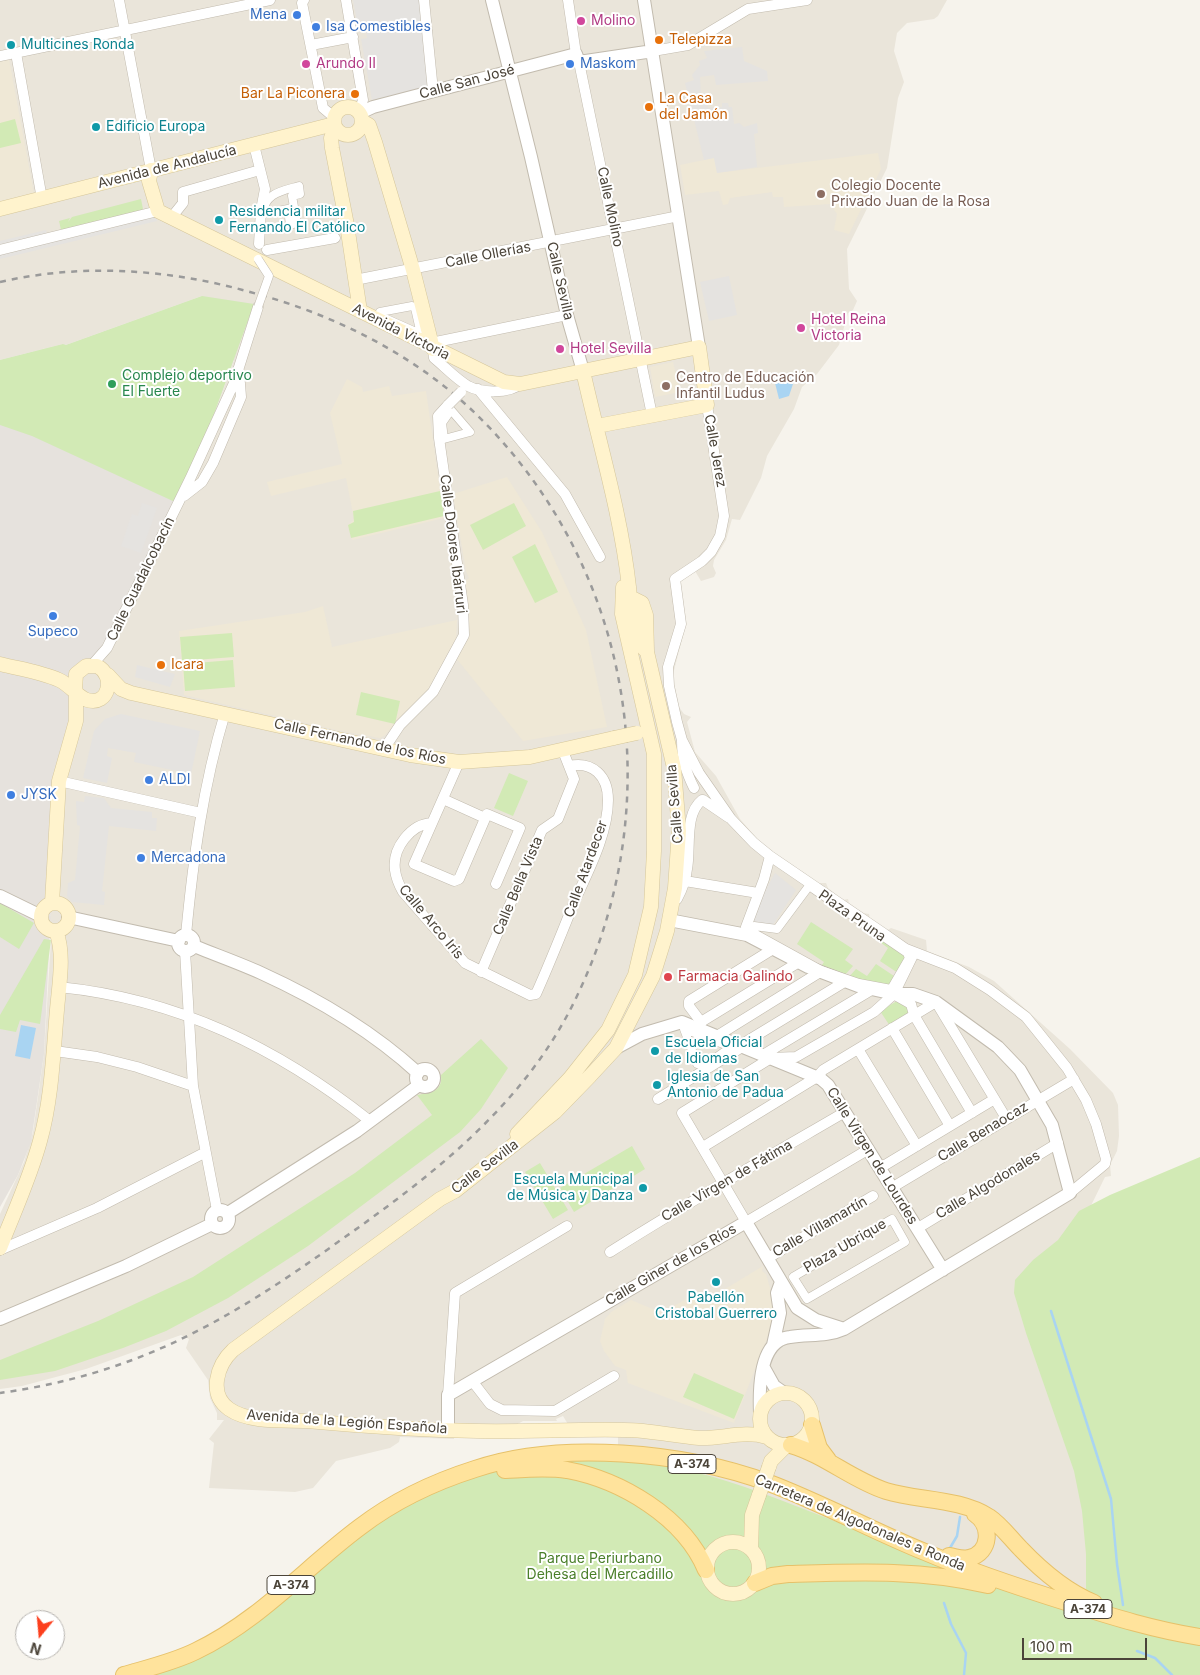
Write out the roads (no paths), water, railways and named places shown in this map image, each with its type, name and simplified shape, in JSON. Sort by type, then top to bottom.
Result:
[{"type":"main road","points":[[360,311],[331,138],[339,111],[346,107],[360,115],[370,128],[412,270],[432,346]]},
{"type":"main road","points":[[335,124],[343,134],[352,135],[360,130],[360,115]]},
{"type":"main road","name":"Avenida de Andalucía","points":[[0,209],[335,124]]},
{"type":"main road","points":[[151,170],[149,181],[158,211]]},
{"type":"main road","name":"Avenida Victoria","points":[[158,211],[232,247],[261,251],[271,272],[300,281],[432,346],[500,386],[520,384],[699,347]]},
{"type":"main road","name":"Calle Jerez","points":[[699,347],[707,405]]},
{"type":"main road","name":"Calle Sevilla","points":[[440,1199],[455,1191],[555,1112],[616,1048],[653,976],[670,914],[679,862],[677,792],[647,652],[644,609],[642,603],[637,599],[630,599],[626,561],[597,426],[583,371]]},
{"type":"main road","points":[[597,426],[707,405]]},
{"type":"main road","name":"Calle Sevilla","points":[[440,1199],[516,1135],[570,1078],[608,1030],[635,972],[651,907],[655,770],[643,732],[621,608],[626,561]]},
{"type":"main road","points":[[623,618],[623,606],[630,599]]},
{"type":"main road","points":[[0,664],[45,675],[76,690],[80,696],[88,700],[99,698]]},
{"type":"main road","points":[[45,675],[69,675],[96,670]]},
{"type":"main road","points":[[52,904],[59,781],[76,721],[76,690],[74,681],[96,670]]},
{"type":"main road","points":[[76,721],[108,688],[96,670]]},
{"type":"main road","name":"Calle Fernando de los Ríos","points":[[96,670],[121,689],[131,693],[384,749],[460,762],[530,758],[643,732]]},
{"type":"main road","name":"Calle Fernando de los Ríos","points":[[99,698],[131,693]]},
{"type":"main road","points":[[52,904],[65,908],[68,917],[63,928],[56,931],[48,929],[43,924],[41,916],[45,907],[52,904]]},
{"type":"main road","points":[[0,1249],[21,1199],[41,1139],[56,1051],[60,946],[56,931]]},
{"type":"main road","points":[[642,946],[644,954],[651,958],[656,957],[661,952]]},
{"type":"main road","points":[[635,972],[644,966],[652,970],[653,976]]},
{"type":"main road","points":[[617,1012],[619,1029],[624,1032]]},
{"type":"main road","name":"Avenida de la Legión Española","points":[[440,1199],[233,1350],[221,1366],[217,1387],[220,1400],[226,1406],[250,1417],[365,1426],[448,1429],[625,1430],[714,1439],[751,1434],[768,1438]]},
{"type":"main road","points":[[828,1460],[819,1448],[812,1425],[811,1409],[806,1402],[793,1393],[784,1392],[769,1399],[760,1414],[762,1431],[768,1438],[828,1460],[853,1477],[885,1490],[950,1502],[979,1512],[996,1523],[1046,1574],[1126,1621]]},
{"type":"main road","name":"Avenida de la Legión Española","points":[[730,1436],[744,1429],[760,1414]]},
{"type":"main road","points":[[770,1464],[789,1445],[804,1438],[812,1425]]},
{"type":"main road","points":[[755,1583],[759,1565],[751,1549],[752,1515],[770,1464],[768,1438]]},
{"type":"main road","name":"Carretera de Algodonales a Ronda","points":[[124,1675],[196,1651],[231,1631],[268,1605],[361,1526],[412,1494],[448,1478],[500,1461],[538,1455],[611,1453],[678,1461],[739,1474],[772,1484],[923,1552],[1050,1597],[1126,1621],[1200,1637]]},
{"type":"main road","points":[[448,1478],[537,1468],[566,1470],[593,1477],[622,1488],[649,1505],[674,1525],[700,1555],[712,1584],[725,1594],[742,1593],[755,1583],[772,1576],[887,1572],[974,1582],[1023,1595],[1050,1597]]},
{"type":"main road","points":[[923,1552],[967,1559],[980,1552],[985,1546],[987,1530],[980,1517],[970,1509]]},
{"type":"main road","points":[[730,1542],[752,1515]]},
{"type":"main road","points":[[706,1570],[710,1554],[723,1544],[738,1542],[751,1549]]},
{"type":"street","points":[[120,0],[151,170]]},
{"type":"street","points":[[0,56],[270,0]]},
{"type":"street","points":[[304,0],[302,2],[323,108],[335,124]]},
{"type":"street","points":[[346,0],[363,100],[360,115]]},
{"type":"street","points":[[424,0],[433,91]]},
{"type":"street","name":"Calle Sevilla","points":[[492,0],[567,315],[583,371]]},
{"type":"street","name":"Calle Molino","points":[[568,0],[578,58],[615,229],[652,415]]},
{"type":"street","name":"Calle Jerez","points":[[644,0],[699,347]]},
{"type":"street","points":[[653,51],[688,46],[748,9],[807,0]]},
{"type":"street","points":[[311,45],[353,38]]},
{"type":"street","name":"Calle San José","points":[[360,115],[373,107],[509,71],[578,58],[653,51]]},
{"type":"street","points":[[16,53],[42,199]]},
{"type":"street","points":[[254,145],[265,189],[261,210],[261,251],[335,238]]},
{"type":"street","points":[[171,218],[183,203],[184,192],[260,170]]},
{"type":"street","points":[[299,186],[300,194],[292,196],[297,223],[290,225],[288,209],[263,214],[265,205],[272,195],[299,186]]},
{"type":"street","points":[[0,250],[158,211]]},
{"type":"street","name":"Calle Ollerías","points":[[355,280],[551,243],[679,216]]},
{"type":"street","points":[[258,307],[271,272]]},
{"type":"street","points":[[412,306],[415,308],[420,330],[416,332],[380,316],[380,312],[412,306]]},
{"type":"street","name":"Calle Guadalcobacín","points":[[96,670],[175,509],[187,493],[202,482],[213,463],[241,397],[238,365],[258,307]]},
{"type":"street","points":[[500,386],[478,390],[464,388],[434,358],[432,346],[567,315]]},
{"type":"street","name":"Calle Dolores Ibárruri","points":[[384,749],[400,725],[433,692],[464,636],[463,605],[438,438],[438,416],[464,388]]},
{"type":"street","points":[[478,390],[565,494],[600,557]]},
{"type":"street","name":"Calle Jerez","points":[[694,788],[684,762],[682,740],[669,686],[668,667],[681,624],[675,579],[702,561],[711,552],[720,536],[724,516],[707,405]]},
{"type":"street","points":[[0,1318],[126,1266],[212,1224],[218,1228],[224,1227],[229,1223],[222,1212],[204,1153],[193,1086],[188,1016],[186,943],[201,813],[211,762],[226,713]]},
{"type":"street","name":"Calle Jerez","points":[[682,740],[710,787],[732,818]]},
{"type":"street","name":"Calle Bella Vista","points":[[481,972],[542,830],[558,819],[574,779],[564,751]]},
{"type":"street","points":[[460,762],[414,864],[456,880],[459,879],[487,814],[520,828],[496,884]]},
{"type":"street","name":"Calle Atardecer","points":[[536,994],[585,878],[606,819],[608,799],[605,781],[596,770],[580,764],[569,766]]},
{"type":"street","points":[[59,781],[201,813]]},
{"type":"street","points":[[774,1344],[783,1338],[827,1335],[844,1329],[1070,1193],[1105,1164],[1106,1160],[1096,1124],[1074,1079],[1050,1044],[1026,1017],[990,990],[955,968],[914,953],[770,856],[732,818],[713,808],[702,800],[696,797],[694,788],[700,783],[710,787],[710,796],[702,800],[696,804],[684,881],[670,914],[747,935],[820,972],[846,982],[873,989],[913,994],[936,1002],[998,1047],[1020,1070],[1052,1125],[1070,1193]]},
{"type":"street","points":[[443,799],[485,818]]},
{"type":"street","points":[[693,815],[700,809],[713,808]]},
{"type":"street","name":"Calle Arco Iris","points":[[432,823],[422,824],[413,828],[404,840],[395,860],[397,881],[403,892],[465,963],[530,995],[536,994]]},
{"type":"street","points":[[747,935],[746,927],[770,856]]},
{"type":"street","points":[[684,881],[758,893]]},
{"type":"street","name":"Plaza Pruna","points":[[809,886],[907,953],[909,958],[892,992],[821,970],[752,932],[754,926],[776,929],[809,886]]},
{"type":"street","points":[[0,896],[41,916]]},
{"type":"street","points":[[68,917],[186,943],[262,973],[317,1001],[350,1022],[418,1079],[370,1122],[222,1212]]},
{"type":"street","points":[[773,949],[689,1000],[689,1006],[700,1026],[799,962]]},
{"type":"street","points":[[767,1057],[796,1057],[874,1012],[892,992],[914,953]]},
{"type":"street","points":[[716,1036],[820,972]]},
{"type":"street","points":[[738,1047],[684,1029],[696,1064],[704,1066],[738,1047],[846,982]]},
{"type":"street","points":[[59,987],[125,997],[188,1016],[244,1039],[283,1060],[321,1084],[370,1122]]},
{"type":"street","points":[[844,1329],[816,1320],[794,1304],[682,1113],[767,1057],[791,1038],[873,989]]},
{"type":"street","points":[[892,992],[911,1004],[914,1015],[972,1113]]},
{"type":"street","points":[[703,1147],[817,1077],[823,1070],[936,1002]]},
{"type":"street","points":[[936,1002],[993,1100],[1006,1116]]},
{"type":"street","points":[[948,1016],[1000,1056],[1032,1096],[1030,1101],[1006,1116],[958,1032],[948,1016]]},
{"type":"street","name":"Calle Virgen de Lourdes","points":[[616,1048],[642,1034],[682,1022],[700,1026],[738,1047],[817,1077],[828,1085],[943,1270]]},
{"type":"street","points":[[892,1028],[950,1126]]},
{"type":"street","points":[[624,1032],[633,1036],[642,1034]]},
{"type":"street","points":[[658,1099],[738,1047]]},
{"type":"street","points":[[858,1049],[917,1146]]},
{"type":"street","points":[[56,1051],[96,1056],[137,1067],[193,1086]]},
{"type":"street","name":"Calle Benaocaz","points":[[893,1187],[1006,1116],[1074,1079]]},
{"type":"street","points":[[880,1168],[993,1100]]},
{"type":"street","name":"Calle Virgen de Fátima","points":[[610,1252],[696,1197],[723,1184],[845,1112]]},
{"type":"street","name":"Calle Algodonales","points":[[918,1228],[1058,1142]]},
{"type":"street","name":"Calle Giner de los Ríos","points":[[448,1395],[869,1149]]},
{"type":"street","points":[[0,1249],[97,1208],[204,1153]]},
{"type":"street","name":"Calle Villamartín","points":[[768,1258],[873,1196]]},
{"type":"street","name":"Plaza Ubrique","points":[[892,1219],[905,1242],[807,1300],[793,1276],[892,1219]]},
{"type":"street","points":[[448,1429],[448,1395],[455,1293],[567,1226]]},
{"type":"street","points":[[760,1414],[761,1376],[766,1359],[774,1344],[780,1313],[777,1292],[781,1282]]},
{"type":"street","points":[[764,1368],[774,1386],[784,1392]]},
{"type":"street","points":[[473,1382],[490,1404],[502,1410],[555,1411],[614,1376]]},
{"type":"water","points":[[793,375],[794,381],[789,396],[779,399],[774,379]]},
{"type":"water","points":[[21,1025],[36,1028],[30,1059],[15,1056]]},
{"type":"waterway","points":[[1051,1311],[1111,1499],[1123,1605]]},
{"type":"waterway","points":[[950,1548],[957,1536],[960,1517]]},
{"type":"waterway","points":[[944,1603],[951,1624],[966,1653],[964,1675]]},
{"type":"waterway","points":[[1137,1651],[1155,1658],[1172,1675]]},
{"type":"railway","points":[[0,282],[63,272],[126,271],[188,278],[219,284],[282,302],[346,326],[406,359],[434,378],[485,423],[536,484],[575,550],[604,621],[621,695],[628,771],[622,847],[606,923],[577,996],[556,1035],[532,1071],[504,1104],[474,1134],[442,1163],[373,1217],[298,1270],[219,1319],[179,1340],[138,1358],[49,1384],[0,1393]]},
{"type":"place","name":"Mena","points":[[297,15]]},
{"type":"place","name":"Molino","points":[[581,21]]},
{"type":"place","name":"Isa Comestibles","points":[[316,27]]},
{"type":"place","name":"Telepizza","points":[[659,40]]},
{"type":"place","name":"Multicines Ronda","points":[[11,45]]},
{"type":"place","name":"Arundo II","points":[[306,64]]},
{"type":"place","name":"Maskom","points":[[570,64]]},
{"type":"place","name":"Bar La Piconera","points":[[355,94]]},
{"type":"place","name":"La Casa del Jamón","points":[[649,107]]},
{"type":"place","name":"Edificio Europa","points":[[96,127]]},
{"type":"place","name":"Colegio Docente Privado Juan de la Rosa","points":[[821,194]]},
{"type":"place","name":"Residencia militar Fernando El Católico","points":[[219,220]]},
{"type":"place","name":"Hotel Reina Victoria","points":[[801,328]]},
{"type":"place","name":"Hotel Sevilla","points":[[560,349]]},
{"type":"place","name":"Complejo deportivo El Fuerte","points":[[112,384]]},
{"type":"place","name":"Centro de Educación Infantil Ludus","points":[[666,386]]},
{"type":"place","name":"Supeco","points":[[53,616]]},
{"type":"place","name":"Icara","points":[[161,665]]},
{"type":"place","name":"ALDI","points":[[149,780]]},
{"type":"place","name":"JYSK","points":[[11,795]]},
{"type":"place","name":"Mercadona","points":[[141,858]]},
{"type":"place","name":"Farmacia Galindo","points":[[668,977]]},
{"type":"place","name":"Escuela Oficial de Idiomas","points":[[655,1051]]},
{"type":"place","name":"Iglesia de San Antonio de Padua","points":[[657,1085]]},
{"type":"place","name":"Escuela Municipal de Música y Danza","points":[[643,1188]]},
{"type":"place","name":"Pabellón Cristobal Guerrero","points":[[716,1282]]},
{"type":"park label","name":"Parque Periurbano Dehesa del Mercadillo","points":[[600,1568]]}]
